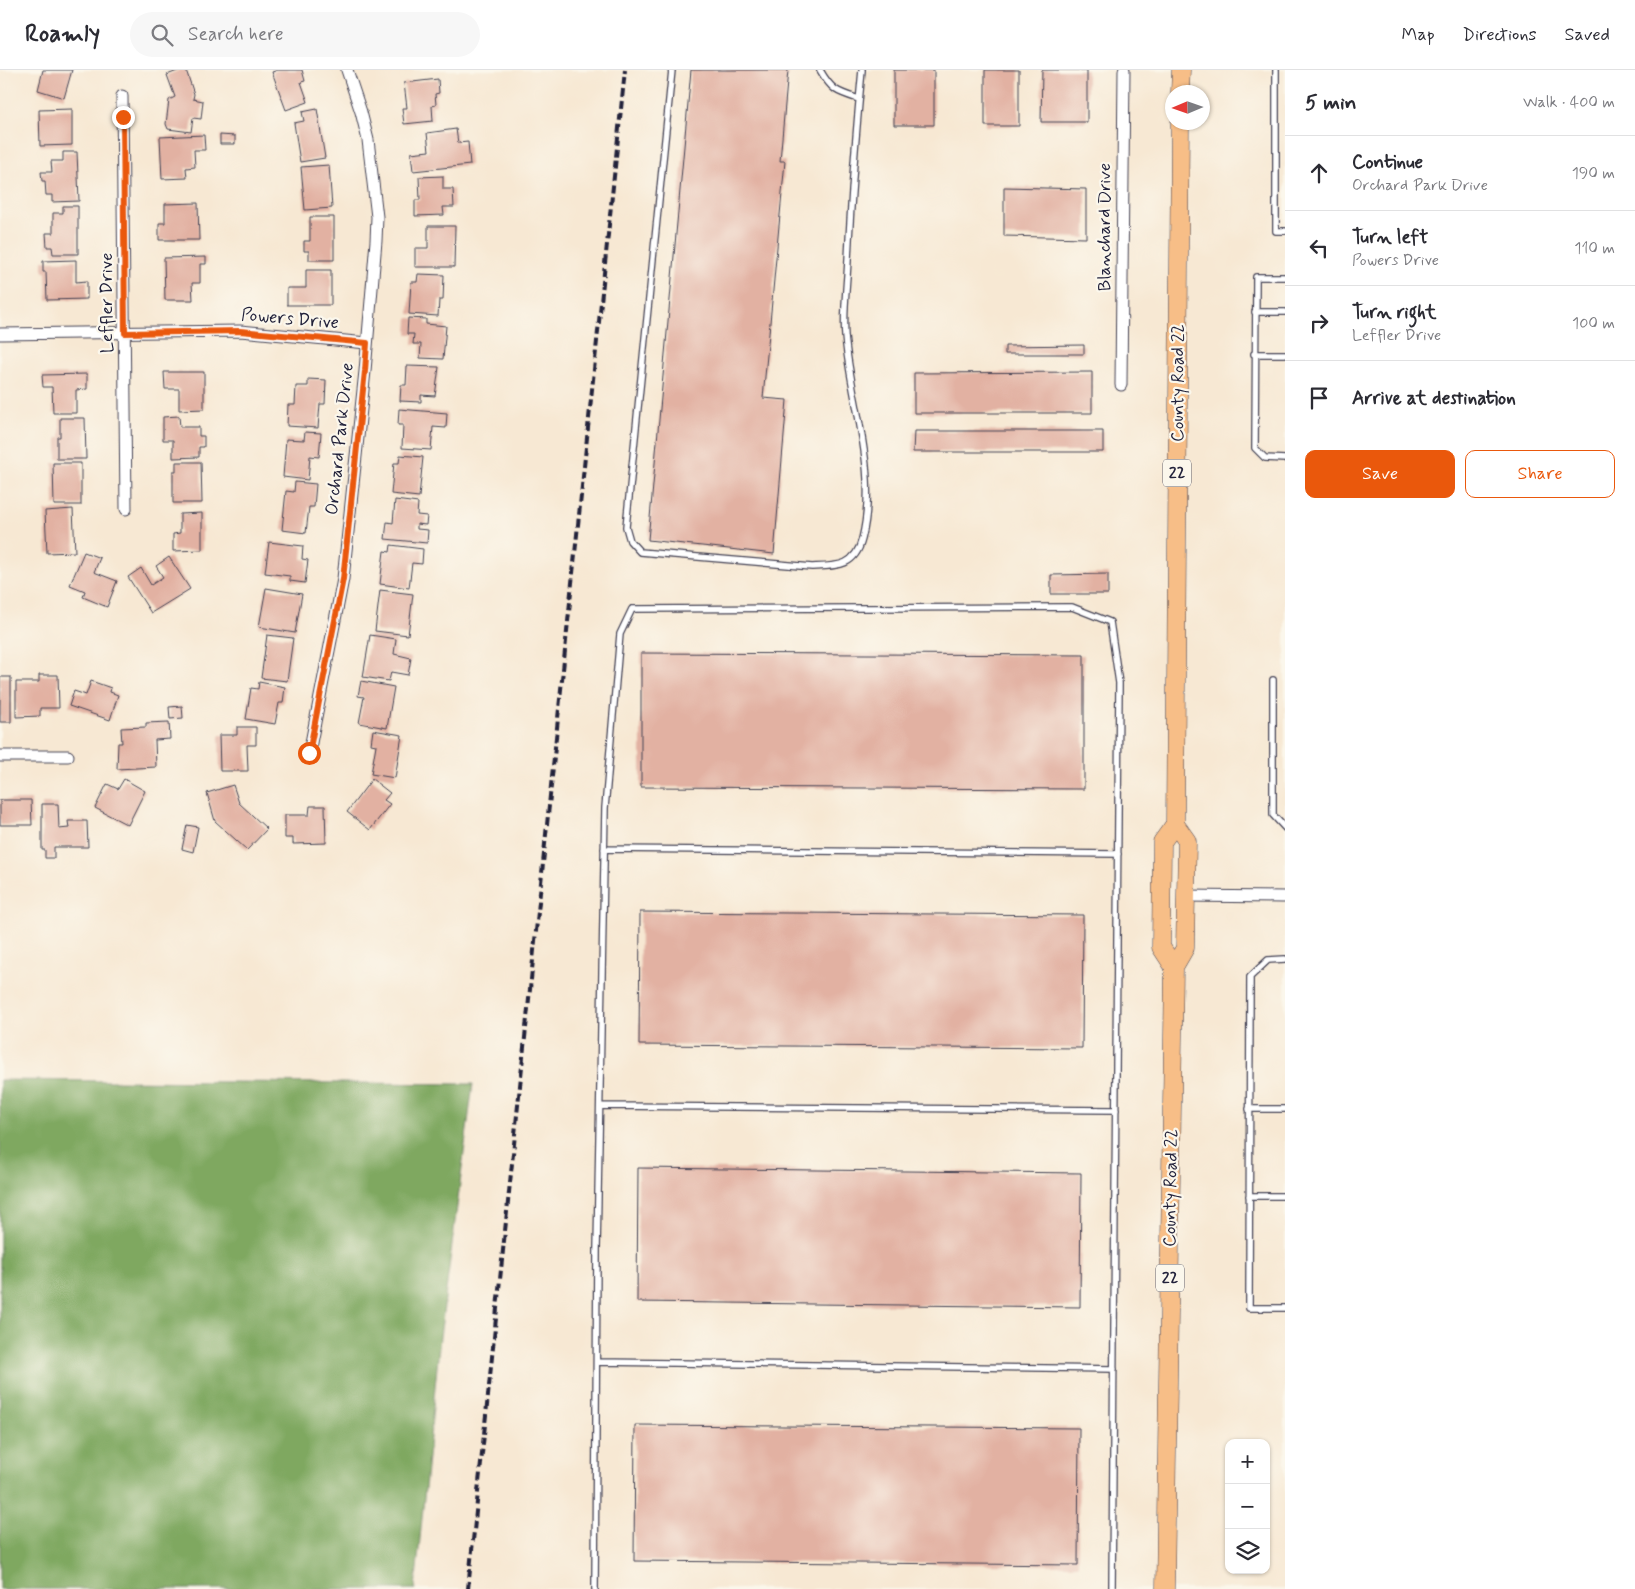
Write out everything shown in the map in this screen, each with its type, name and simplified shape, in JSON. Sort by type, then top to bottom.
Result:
[{"type":"main road","points":[[1180,70],[1180,85]]},
{"type":"main road","name":"County Road 22","points":[[1165,1589],[1174,966],[1185,948],[1187,841],[1175,824],[1180,130]]},
{"type":"main road","points":[[1174,966],[1161,947],[1162,842],[1175,824]]},
{"type":"street","name":"Orchard Park Drive","points":[[309,753],[343,579],[365,371],[376,241],[376,203],[368,140],[347,70]]},
{"type":"street","name":"Blanchard Drive","points":[[1121,385],[1124,70]]},
{"type":"street","name":"Leffler Drive","points":[[122,96],[126,509]]},
{"type":"street","name":"Powers Drive","points":[[0,334],[240,331],[367,343]]},
{"type":"street","points":[[0,756],[68,756]]},
{"type":"street","points":[[1186,896],[1285,897]]},
{"type":"lane","points":[[672,70],[626,527],[630,541],[640,552],[812,567],[840,565],[854,557],[862,539],[868,494],[864,447],[852,390],[845,334],[850,221],[862,70]]},
{"type":"lane","points":[[820,70],[838,93],[859,100]]},
{"type":"lane","points":[[1276,70],[1276,231],[1285,231]]},
{"type":"lane","points":[[1285,277],[1256,277],[1254,354],[1255,448],[1265,458],[1285,458]]},
{"type":"lane","points":[[1255,312],[1285,312]]},
{"type":"lane","points":[[1254,354],[1285,354]]},
{"type":"lane","points":[[595,1589],[605,808],[620,634],[632,608],[1072,607],[1110,622],[1120,683],[1112,1589]]},
{"type":"lane","points":[[1273,680],[1273,815],[1285,828]]},
{"type":"lane","points":[[604,848],[1118,854]]},
{"type":"lane","points":[[1285,959],[1268,960],[1250,977],[1249,1109],[1249,1308],[1285,1308]]},
{"type":"lane","points":[[600,1106],[1116,1110]]},
{"type":"lane","points":[[1249,1109],[1285,1109]]},
{"type":"lane","points":[[1249,1196],[1285,1196]]},
{"type":"lane","points":[[597,1362],[1114,1369]]},
{"type":"green space","points":[[0,1080],[473,1084],[440,1337],[415,1589],[0,1589]]},
{"type":"building","points":[[43,70],[72,70],[64,98],[38,90]]},
{"type":"building","points":[[180,70],[186,70],[194,94],[193,99],[203,101],[201,119],[193,118],[191,132],[168,129],[166,124],[169,100],[175,97],[167,75]]},
{"type":"building","points":[[278,70],[302,70],[305,81],[301,82],[308,102],[286,110],[272,72]]},
{"type":"building","points":[[691,70],[788,70],[780,161],[785,161],[763,398],[787,400],[774,554],[648,540]]},
{"type":"building","points":[[894,70],[934,70],[934,125],[894,125]]},
{"type":"building","points":[[985,70],[1019,70],[1019,126],[985,126]]},
{"type":"building","points":[[1042,70],[1087,70],[1087,122],[1041,122]]},
{"type":"building","points":[[438,79],[439,93],[435,94],[436,105],[432,106],[433,121],[404,124],[402,108],[407,108],[404,83]]},
{"type":"building","points":[[72,109],[72,145],[40,146],[39,110]]},
{"type":"building","points":[[317,109],[325,158],[300,162],[294,123],[304,121],[302,112]]},
{"type":"building","points":[[456,129],[458,143],[468,142],[470,165],[413,171],[411,153],[429,151],[427,133]]},
{"type":"building","points":[[204,135],[205,150],[194,150],[195,167],[186,168],[187,178],[162,179],[160,137]]},
{"type":"building","points":[[220,135],[235,136],[235,144],[220,144]]},
{"type":"building","points":[[63,152],[77,152],[79,201],[52,202],[52,195],[46,195],[45,181],[42,181],[41,172],[52,172],[51,161],[63,161]]},
{"type":"building","points":[[329,165],[332,208],[305,210],[301,167]]},
{"type":"building","points":[[443,176],[443,189],[453,189],[454,207],[443,207],[444,215],[415,216],[415,200],[420,200],[419,177]]},
{"type":"building","points":[[1004,187],[1086,189],[1086,238],[1004,236]]},
{"type":"building","points":[[198,203],[199,240],[159,240],[159,223],[165,223],[165,204]]},
{"type":"building","points":[[63,206],[78,206],[78,254],[53,254],[52,247],[47,247],[46,233],[53,233],[53,213],[63,213]]},
{"type":"building","points":[[310,217],[334,217],[334,260],[309,260],[309,251],[304,251],[304,241],[310,241]]},
{"type":"building","points":[[428,226],[455,226],[454,267],[415,267],[415,248],[428,248]]},
{"type":"building","points":[[206,257],[206,264],[200,264],[200,283],[192,283],[193,300],[165,300],[164,258]]},
{"type":"building","points":[[76,260],[76,282],[87,281],[87,299],[47,300],[46,272],[43,272],[43,261]]},
{"type":"building","points":[[306,270],[331,270],[331,305],[287,305],[287,288],[306,288]]},
{"type":"building","points":[[418,274],[444,275],[443,300],[439,300],[438,316],[409,314],[411,282],[417,282]]},
{"type":"building","points":[[408,318],[426,319],[426,324],[446,326],[443,359],[420,358],[421,344],[413,344],[414,334],[407,334]]},
{"type":"building","points":[[1084,345],[1084,354],[1005,354],[1005,346]]},
{"type":"building","points":[[407,366],[439,367],[435,396],[421,395],[421,402],[400,401],[401,385],[406,385]]},
{"type":"building","points":[[164,372],[204,372],[204,409],[179,410],[179,389],[165,389]]},
{"type":"building","points":[[1092,372],[1092,413],[914,413],[914,373]]},
{"type":"building","points":[[87,374],[87,389],[76,390],[76,413],[53,413],[52,387],[43,387],[42,375]]},
{"type":"building","points":[[308,379],[326,380],[325,404],[320,404],[318,428],[287,426],[288,405],[295,405],[296,386],[308,386]]},
{"type":"building","points":[[399,409],[447,413],[446,428],[433,427],[431,450],[402,448],[403,425],[398,425]]},
{"type":"building","points":[[179,416],[180,427],[199,427],[199,436],[204,436],[204,447],[199,447],[199,457],[173,458],[173,440],[163,440],[163,417]]},
{"type":"building","points":[[60,418],[85,418],[86,459],[57,459],[57,437],[60,437]]},
{"type":"building","points":[[914,431],[1103,431],[1103,452],[913,452]]},
{"type":"building","points":[[305,432],[321,433],[319,457],[310,456],[308,480],[283,477],[286,439],[304,440]]},
{"type":"building","points":[[400,455],[423,457],[419,497],[391,494],[394,463],[399,463]]},
{"type":"building","points":[[176,462],[201,462],[202,503],[173,503],[173,471],[176,471]]},
{"type":"building","points":[[53,463],[81,463],[81,505],[54,505]]},
{"type":"building","points":[[295,482],[316,484],[314,507],[309,507],[306,533],[282,530],[286,491],[294,492]]},
{"type":"building","points":[[395,500],[418,503],[417,515],[427,516],[426,525],[417,524],[417,529],[428,530],[427,543],[385,539],[387,522],[393,523]]},
{"type":"building","points":[[73,509],[75,552],[47,553],[45,511]]},
{"type":"building","points":[[202,513],[202,550],[173,551],[173,534],[180,533],[180,514]]},
{"type":"building","points":[[269,542],[303,546],[302,559],[308,560],[305,583],[290,581],[290,576],[265,573]]},
{"type":"building","points":[[391,545],[423,549],[422,564],[412,563],[409,588],[380,584],[384,551],[390,552]]},
{"type":"building","points":[[84,552],[100,558],[94,572],[117,581],[107,607],[83,597],[85,591],[70,585]]},
{"type":"building","points":[[169,557],[190,589],[151,613],[128,577],[141,568],[151,585],[163,577],[156,566]]},
{"type":"building","points":[[1108,574],[1108,594],[1051,594],[1051,575]]},
{"type":"building","points":[[266,588],[302,594],[295,633],[259,627]]},
{"type":"building","points":[[380,590],[413,594],[408,635],[375,631]]},
{"type":"building","points":[[267,635],[293,638],[287,681],[261,678]]},
{"type":"building","points":[[370,635],[396,639],[394,654],[411,658],[408,675],[391,672],[389,681],[363,677]]},
{"type":"building","points":[[641,653],[1084,655],[1084,789],[641,787]]},
{"type":"building","points":[[39,675],[58,675],[59,708],[40,708],[40,716],[16,717],[16,682],[39,682]]},
{"type":"building","points":[[0,677],[11,677],[11,722],[0,722]]},
{"type":"building","points":[[91,681],[111,688],[110,692],[118,695],[110,720],[69,706],[74,691],[86,695]]},
{"type":"building","points":[[361,681],[394,687],[387,728],[359,723],[364,697],[358,696]]},
{"type":"building","points":[[259,682],[285,687],[283,703],[279,703],[275,724],[246,719],[251,688],[258,689]]},
{"type":"building","points":[[182,706],[183,718],[170,719],[169,707]]},
{"type":"building","points":[[169,722],[170,739],[155,740],[156,767],[117,769],[118,743],[122,743],[121,728],[146,727],[146,723]]},
{"type":"building","points":[[237,727],[256,727],[256,745],[247,745],[248,771],[220,771],[219,735],[237,735]]},
{"type":"building","points":[[373,730],[402,735],[395,778],[371,774],[376,745],[371,744]]},
{"type":"building","points":[[124,779],[145,791],[128,825],[95,808],[107,784],[118,789]]},
{"type":"building","points":[[372,779],[390,793],[384,800],[390,804],[370,830],[347,812]]},
{"type":"building","points":[[233,785],[239,803],[267,829],[247,850],[215,821],[207,793]]},
{"type":"building","points":[[0,800],[31,800],[32,825],[0,825]]},
{"type":"building","points":[[42,804],[58,804],[59,829],[69,828],[68,821],[87,821],[88,847],[54,847],[54,858],[45,858],[45,850],[42,850]]},
{"type":"building","points":[[310,806],[325,806],[326,843],[293,844],[293,838],[285,838],[285,815],[309,815]]},
{"type":"building","points":[[187,825],[198,827],[193,852],[182,849]]},
{"type":"building","points":[[640,912],[1083,915],[1082,1048],[639,1045]]},
{"type":"building","points":[[638,1168],[1081,1173],[1080,1307],[637,1302]]},
{"type":"building","points":[[635,1425],[1079,1428],[1078,1565],[634,1561]]},
{"type":"railway","points":[[468,1589],[625,70]]},
{"type":"route","points":[[123,117],[125,333],[240,331],[367,343],[343,579],[309,753]]}]
